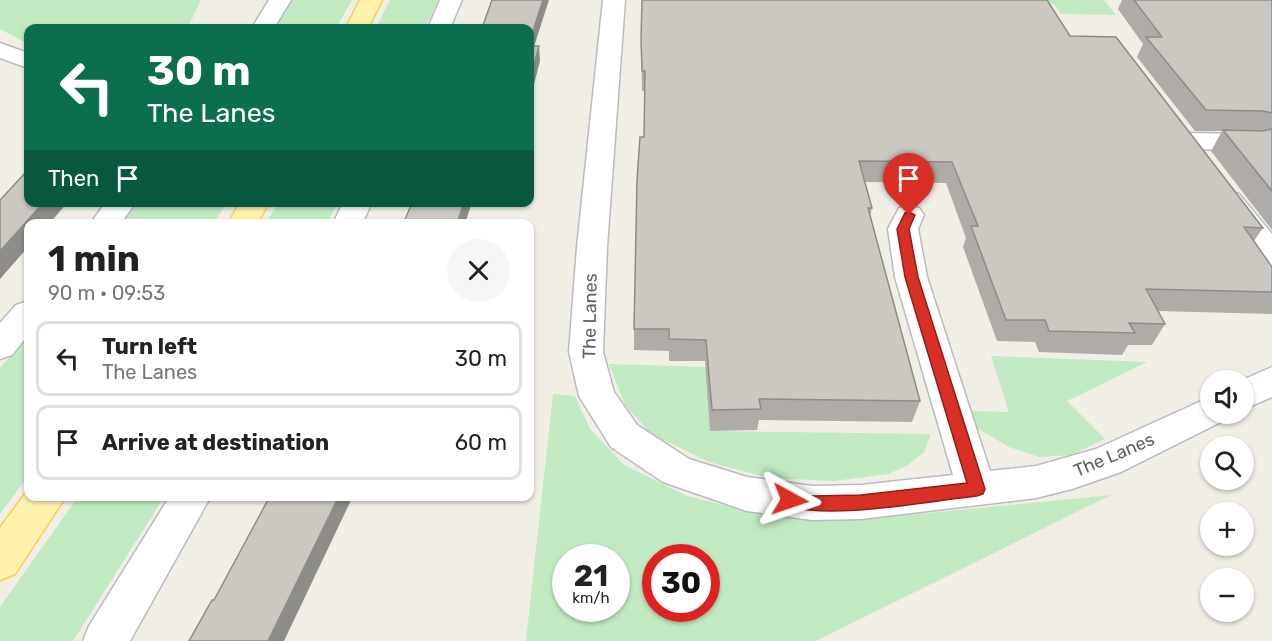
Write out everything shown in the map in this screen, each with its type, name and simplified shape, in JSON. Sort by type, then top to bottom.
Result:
[{"type":"main road","points":[[359,24],[371,0]]},
{"type":"main road","points":[[0,561],[43,501]]},
{"type":"street","points":[[265,24],[280,0]]},
{"type":"street","points":[[441,24],[451,0]]},
{"type":"street","name":"The Lanes","points":[[614,0],[592,247],[586,352],[597,396],[624,436],[677,471],[747,495],[812,503],[861,502],[1035,482],[1072,473],[1108,461],[1200,416]]},
{"type":"street","points":[[0,50],[24,59]]},
{"type":"street","points":[[1250,142],[1178,132],[1272,255]]},
{"type":"street","points":[[108,219],[118,207]]},
{"type":"street","points":[[909,215],[903,229],[912,277],[977,489]]},
{"type":"street","points":[[0,346],[24,318]]},
{"type":"street","points":[[1254,390],[1272,381]]},
{"type":"street","points":[[105,641],[189,501]]},
{"type":"green space","points":[[0,0],[201,0],[189,24],[24,24],[24,42],[0,29]]},
{"type":"green space","points":[[289,0],[352,0],[338,24],[275,24]]},
{"type":"green space","points":[[390,0],[438,0],[427,24],[378,24]]},
{"type":"green space","points":[[1040,0],[1104,0],[1116,15],[1061,14],[1054,4],[1042,3]]},
{"type":"green space","points":[[135,207],[224,207],[216,219],[124,219]]},
{"type":"green space","points":[[276,207],[336,207],[329,219],[268,219]]},
{"type":"green space","points":[[24,340],[24,481],[0,514],[0,368]]},
{"type":"green space","points":[[991,356],[1147,362],[1067,401],[1105,439],[1071,455],[1039,457],[1009,447],[977,428],[967,411],[1009,412]]},
{"type":"green space","points":[[609,364],[707,367],[711,431],[931,434],[924,452],[908,465],[888,474],[834,481],[769,478],[709,462],[651,434],[625,405]]},
{"type":"green space","points":[[553,394],[575,396],[590,429],[624,465],[687,496],[760,514],[805,519],[879,518],[1111,495],[816,641],[526,641]]},
{"type":"green space","points":[[75,501],[161,501],[73,641],[0,641],[0,607]]},
{"type":"building","points":[[492,0],[543,0],[534,28],[534,24],[483,24]]},
{"type":"building","points":[[642,0],[1047,0],[1070,36],[1116,37],[1263,228],[1244,227],[1272,267],[1272,292],[1146,289],[1165,324],[1129,323],[1135,333],[1049,331],[1045,320],[1006,320],[971,226],[978,226],[952,162],[859,161],[872,208],[868,208],[920,401],[759,399],[761,409],[712,410],[706,340],[669,339],[669,329],[634,329],[637,180],[640,137],[644,137],[645,71],[642,71]]},
{"type":"building","points":[[1134,0],[1272,0],[1272,113],[1206,110],[1146,37],[1162,37]]},
{"type":"building","points":[[534,46],[539,46],[534,65]]},
{"type":"building","points":[[1272,129],[1272,191],[1223,130],[1263,131]]},
{"type":"building","points":[[24,174],[24,207],[40,207],[29,219],[24,219],[24,224],[0,251],[0,200]]},
{"type":"building","points":[[410,207],[462,207],[459,219],[405,219]]},
{"type":"building","points":[[267,501],[337,501],[268,641],[189,641],[214,600]]},
{"type":"route","points":[[790,500],[812,503],[861,502],[977,489],[912,277],[903,229],[909,215]]}]
